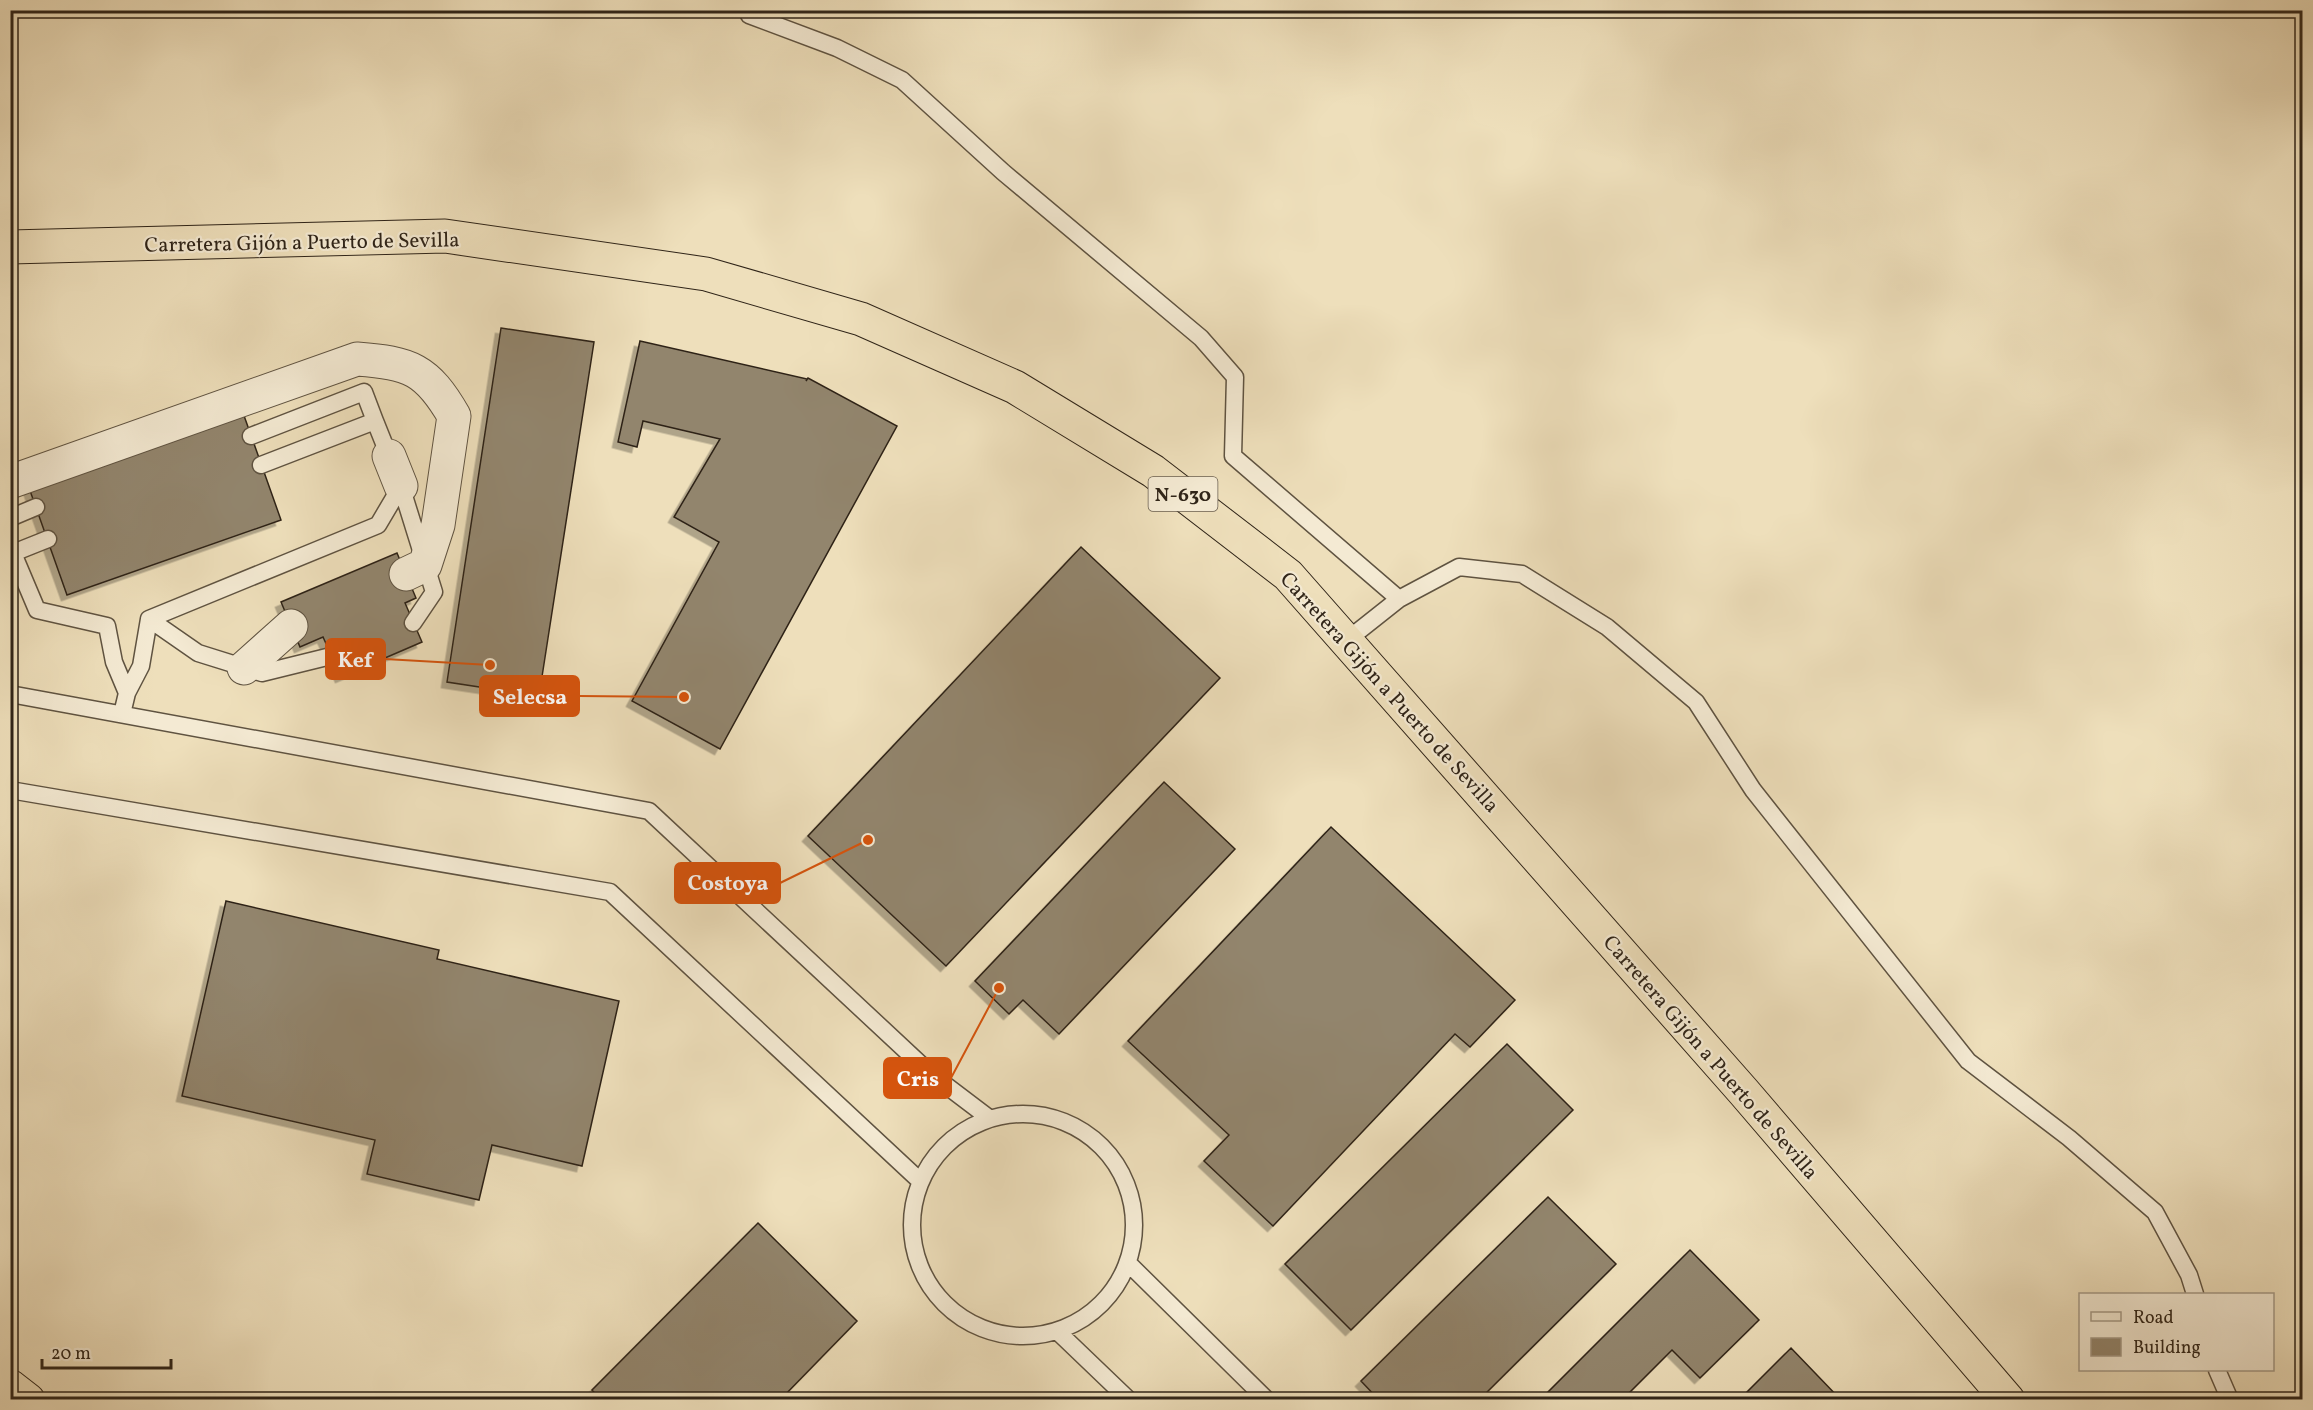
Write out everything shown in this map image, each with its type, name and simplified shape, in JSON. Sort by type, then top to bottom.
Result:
[{"type":"highway","name":"Carretera Gijón a Puerto de Sevilla","points":[[10,247],[445,236],[706,274],[850,316],[1015,387],[1153,471],[1288,575],[1735,1082],[2008,1400]]},
{"type":"highway","points":[[10,1386],[28,1400]]},
{"type":"street","points":[[10,482],[357,359],[395,362],[427,378],[454,416],[438,525],[416,569]]},
{"type":"street","points":[[244,668],[291,626]]},
{"type":"lane","points":[[749,15],[837,48],[902,80],[1003,172],[1201,338],[1235,377],[1233,456],[1399,599]]},
{"type":"lane","points":[[251,436],[364,392],[395,471],[416,569],[434,592],[413,623]]},
{"type":"lane","points":[[261,465],[375,421]]},
{"type":"lane","points":[[149,619],[378,525],[395,471]]},
{"type":"lane","points":[[10,518],[36,507]]},
{"type":"lane","points":[[48,539],[12,550],[37,610],[107,626],[114,662],[127,693]]},
{"type":"lane","points":[[1346,640],[1399,599],[1459,567],[1522,574],[1607,627],[1696,702],[1753,790],[1968,1061],[2069,1138],[2155,1212],[2189,1275],[2195,1293]]},
{"type":"lane","points":[[149,619],[198,653],[262,673],[332,656]]},
{"type":"lane","points":[[122,714],[127,693],[141,666],[149,619]]},
{"type":"lane","points":[[10,694],[649,811],[931,1074],[988,1118]]},
{"type":"lane","points":[[10,790],[609,892],[919,1180]]},
{"type":"lane","points":[[1033,1113],[1075,1125],[1109,1153],[1130,1191],[1134,1234],[1128,1263],[1119,1285],[1095,1310],[1057,1331],[1014,1336],[972,1325],[937,1297],[915,1260],[910,1215],[919,1180],[948,1140],[988,1118],[1033,1113]]},
{"type":"lane","points":[[1128,1263],[1267,1400]]},
{"type":"lane","points":[[1057,1331],[1129,1400]]},
{"type":"lane","points":[[2217,1371],[2230,1400]]},
{"type":"building","points":[[501,328],[594,342],[539,696],[447,682]]},
{"type":"building","points":[[640,341],[807,379],[806,381],[808,378],[897,426],[720,749],[632,701],[719,542],[674,517],[720,439],[643,421],[637,447],[618,442]]},
{"type":"building","points":[[242,410],[281,520],[67,595],[28,485]]},
{"type":"building","points":[[1081,547],[1220,678],[946,966],[808,836]]},
{"type":"building","points":[[397,553],[416,598],[405,603],[422,642],[341,677],[323,637],[300,647],[281,602]]},
{"type":"building","points":[[1164,782],[1235,849],[1059,1034],[1023,1000],[1009,1014],[975,981]]},
{"type":"building","points":[[1331,827],[1515,1000],[1470,1047],[1455,1034],[1273,1226],[1204,1161],[1229,1135],[1128,1041]]},
{"type":"building","points":[[226,901],[439,950],[437,959],[619,1001],[582,1166],[492,1145],[479,1200],[367,1174],[375,1140],[182,1096]]},
{"type":"building","points":[[1507,1044],[1573,1110],[1351,1330],[1285,1264]]},
{"type":"building","points":[[1548,1197],[1616,1264],[1479,1400],[1379,1400],[1361,1381]]},
{"type":"building","points":[[758,1223],[857,1321],[780,1400],[601,1400],[592,1390]]},
{"type":"building","points":[[1690,1250],[1759,1320],[1700,1378],[1672,1350],[1622,1400],[1540,1400]]},
{"type":"building","points":[[1791,1348],[1841,1400],[1739,1400]]},
{"type":"place","name":"Kef","points":[[490,665]]},
{"type":"place","name":"Selecsa","points":[[684,697]]},
{"type":"place","name":"Costoya","points":[[868,840]]},
{"type":"place","name":"Cris","points":[[999,988]]}]
